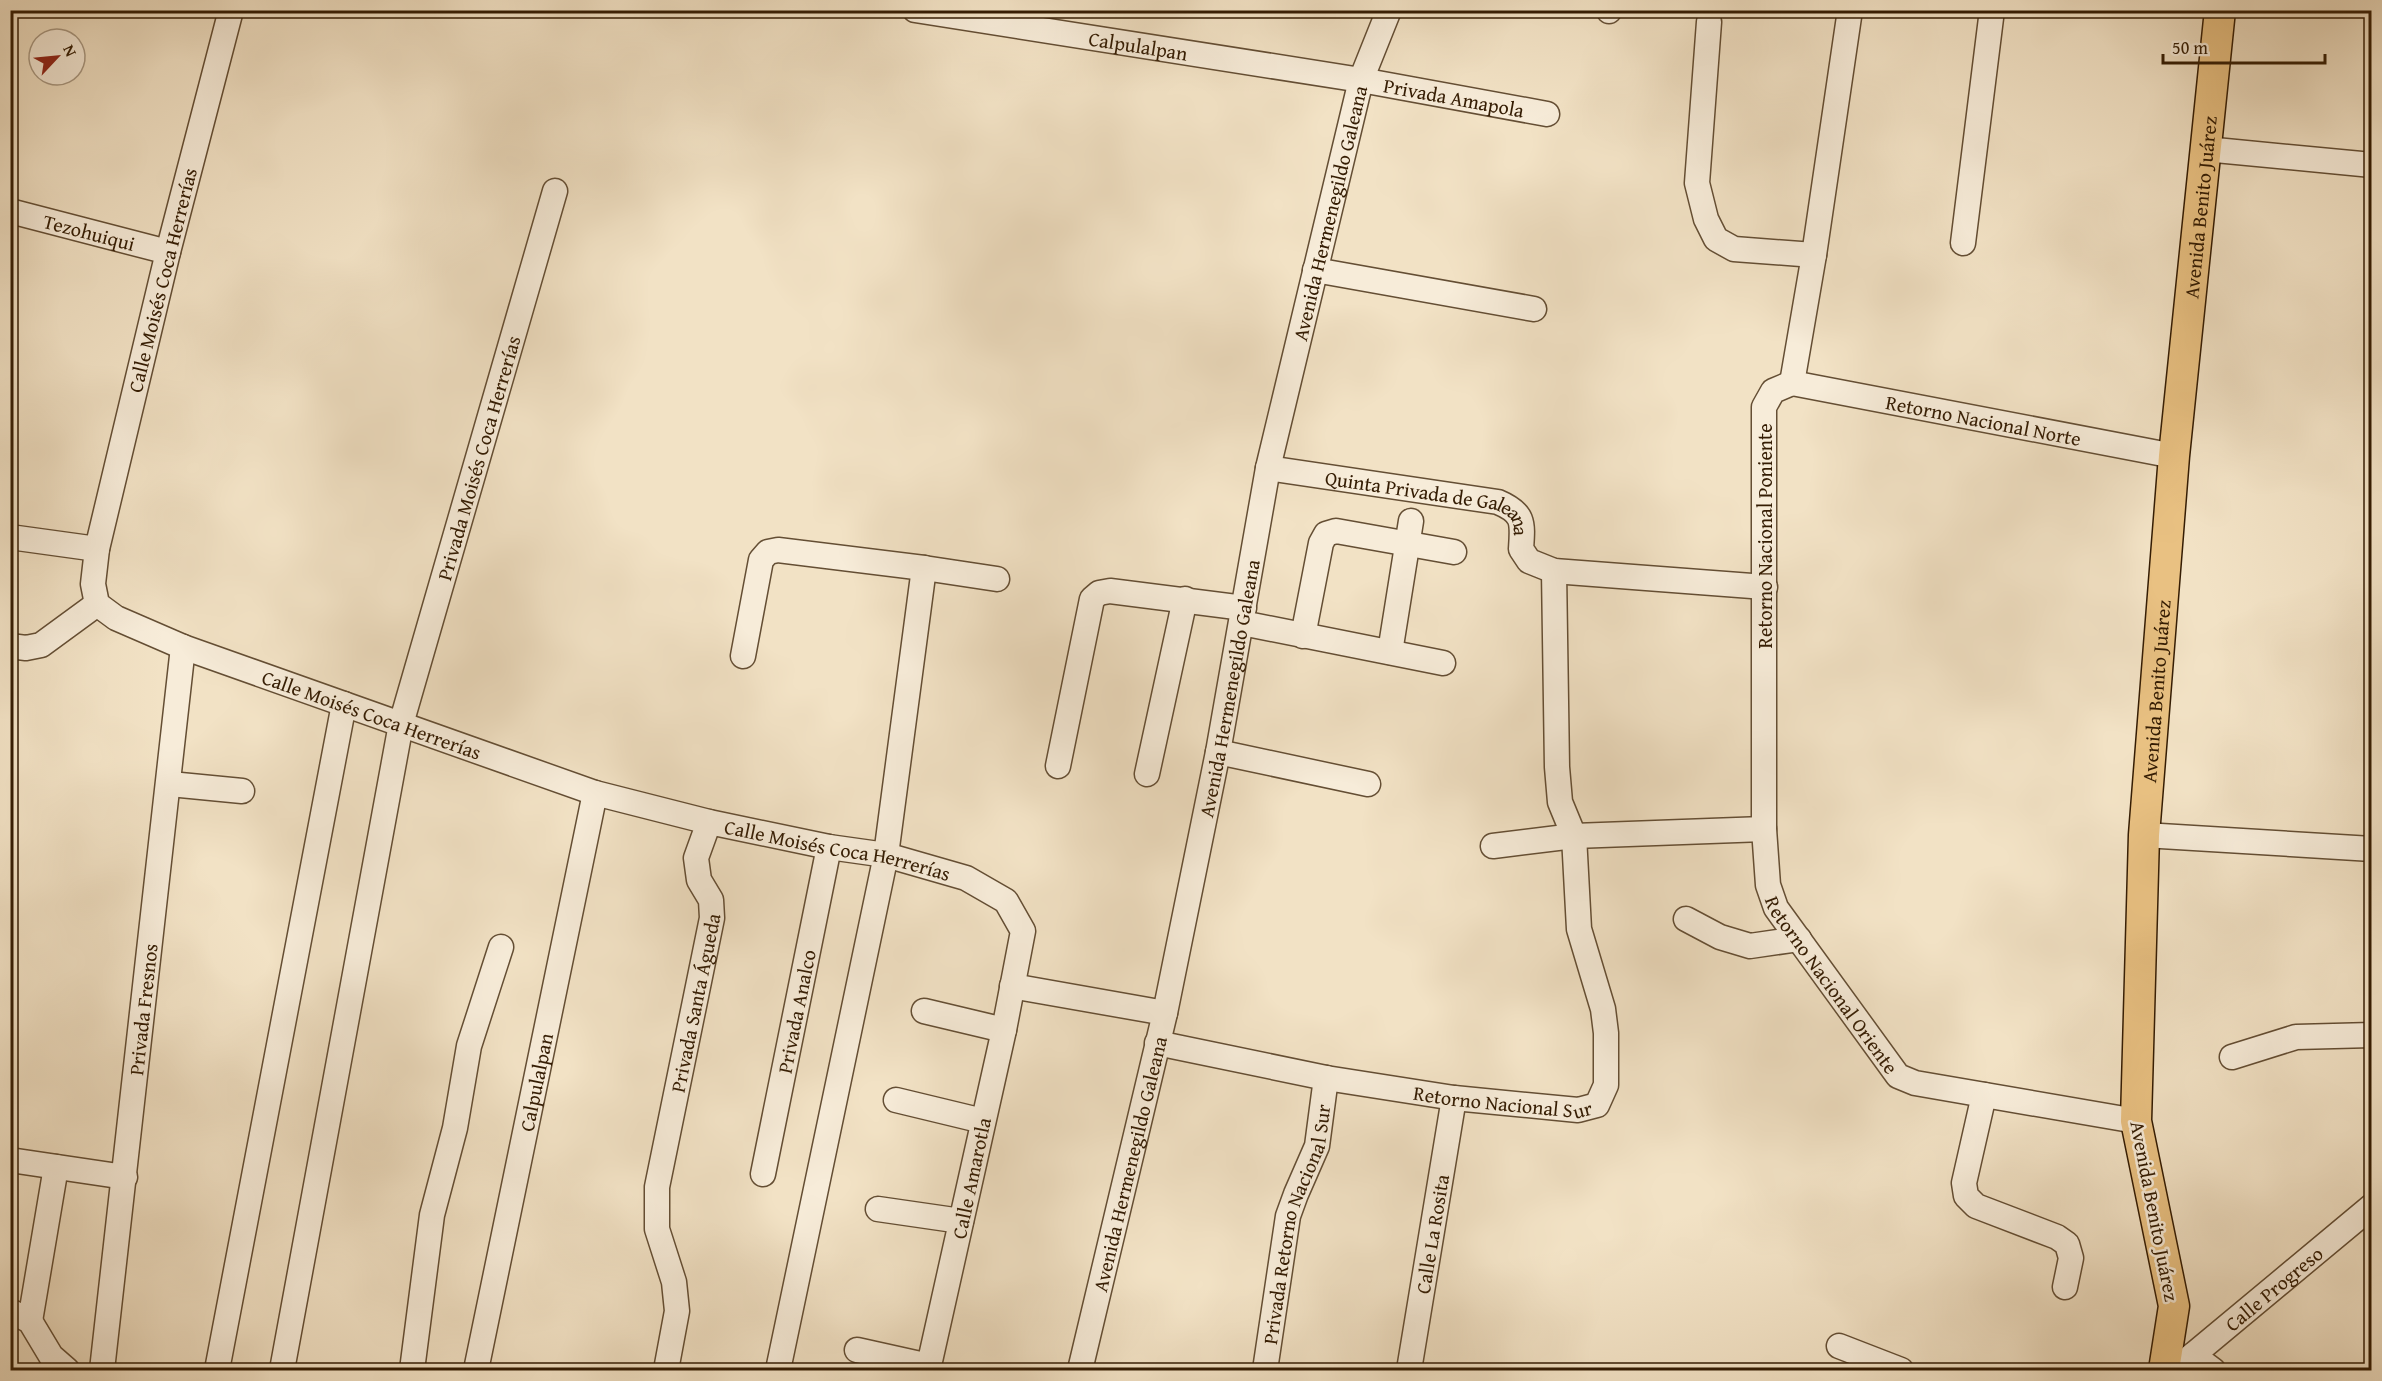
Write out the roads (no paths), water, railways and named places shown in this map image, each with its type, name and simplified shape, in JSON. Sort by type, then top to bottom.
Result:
[{"type":"main road","name":"Avenida Benito Juárez","points":[[2164,1371],[2174,1306],[2136,1121],[2144,835],[2174,456],[2220,10]]},
{"type":"street","name":"Calle Moisés Coca Herrerías","points":[[231,10],[168,252],[97,549],[93,584],[97,604],[116,618],[183,647],[595,792],[709,822],[829,847],[886,855],[966,878],[1006,901],[1023,932],[1012,986]]},
{"type":"street","name":"Calpulalpan","points":[[915,10],[1361,80]]},
{"type":"street","name":"Avenida Hermenegildo Galeana","points":[[1080,1371],[1165,1013],[1218,752],[1268,468],[1361,80],[1389,10]]},
{"type":"street","points":[[1792,383],[1814,255],[1850,10]]},
{"type":"street","points":[[1963,243],[1992,10]]},
{"type":"street","points":[[1709,22],[1697,183],[1706,219],[1716,239],[1734,249],[1814,255]]},
{"type":"street","name":"Privada Amapola","points":[[1361,80],[1547,114]]},
{"type":"street","points":[[2205,149],[2372,165]]},
{"type":"street","name":"Privada Moisés Coca Herrerías","points":[[282,1371],[401,724],[555,191]]},
{"type":"street","name":"Tezohuiqui","points":[[10,211],[168,252]]},
{"type":"street","points":[[1315,270],[1534,309]]},
{"type":"street","name":"Retorno Nacional Norte","points":[[1792,383],[2174,456]]},
{"type":"street","name":"Retorno Nacional Poniente","points":[[1764,829],[1764,407],[1773,391],[1792,383]]},
{"type":"street","name":"Quinta Privada de Galeana","points":[[1268,468],[1498,502],[1515,509],[1523,525],[1521,549],[1529,561],[1554,571]]},
{"type":"street","points":[[1303,636],[1321,543],[1326,534],[1336,531],[1409,532],[1454,552]]},
{"type":"street","points":[[1390,652],[1409,532]]},
{"type":"street","points":[[10,537],[97,549]]},
{"type":"street","points":[[743,656],[761,560],[768,552],[778,549],[997,579]]},
{"type":"street","points":[[778,1371],[886,855],[924,568]]},
{"type":"street","points":[[1554,571],[1765,587]]},
{"type":"street","name":"Retorno Nacional Sur","points":[[1157,1043],[1326,1078],[1454,1098],[1578,1110],[1597,1105],[1606,1085],[1606,1032],[1603,1009],[1579,929],[1574,836],[1560,802],[1557,767],[1554,571]]},
{"type":"street","points":[[1058,766],[1092,599],[1099,593],[1110,591],[1185,599],[1303,636],[1443,663]]},
{"type":"street","points":[[1147,774],[1185,599]]},
{"type":"street","points":[[10,646],[26,648],[41,645],[97,604]]},
{"type":"street","name":"Privada Fresnos","points":[[102,1371],[170,784],[183,647]]},
{"type":"street","points":[[217,1371],[344,704]]},
{"type":"street","points":[[1218,752],[1368,784]]},
{"type":"street","points":[[170,784],[242,792]]},
{"type":"street","name":"Calpulalpan","points":[[476,1371],[595,792]]},
{"type":"street","name":"Privada Santa Águeda","points":[[666,1371],[677,1311],[674,1282],[657,1229],[657,1187],[712,918],[711,900],[699,880],[696,858],[709,822]]},
{"type":"street","points":[[1493,846],[1574,836],[1764,829]]},
{"type":"street","name":"Retorno Nacional Oriente","points":[[1764,829],[1768,885],[1776,908],[1898,1076],[1915,1083],[2136,1121]]},
{"type":"street","points":[[2144,835],[2372,849]]},
{"type":"street","name":"Privada Analco","points":[[763,1174],[829,847]]},
{"type":"street","points":[[1686,919],[1720,937],[1750,946],[1799,939]]},
{"type":"street","points":[[412,1371],[432,1215],[455,1128],[469,1046],[501,947]]},
{"type":"street","points":[[1012,986],[1165,1013]]},
{"type":"street","name":"Calle Amarotla","points":[[929,1368],[1012,986]]},
{"type":"street","points":[[924,1011],[1004,1030]]},
{"type":"street","points":[[2232,1057],[2296,1037],[2372,1035]]},
{"type":"street","name":"Privada Retorno Nacional Sur","points":[[1265,1371],[1288,1216],[1317,1146],[1326,1078]]},
{"type":"street","points":[[1984,1095],[1964,1183],[1966,1196],[1976,1206],[2057,1237],[2067,1244],[2071,1258],[2065,1287]]},
{"type":"street","name":"Calle La Rosita","points":[[1409,1371],[1454,1098]]},
{"type":"street","points":[[896,1100],[983,1121]]},
{"type":"street","points":[[10,1160],[124,1177]]},
{"type":"street","points":[[55,1366],[20,1316],[56,1167]]},
{"type":"street","name":"Calle Progreso","points":[[2175,1371],[2372,1206]]},
{"type":"street","points":[[878,1209],[961,1221]]},
{"type":"street","points":[[1839,1346],[1901,1371]]},
{"type":"street","points":[[857,1350],[929,1368]]},
{"type":"street","points":[[2193,1355],[2213,1371]]}]
